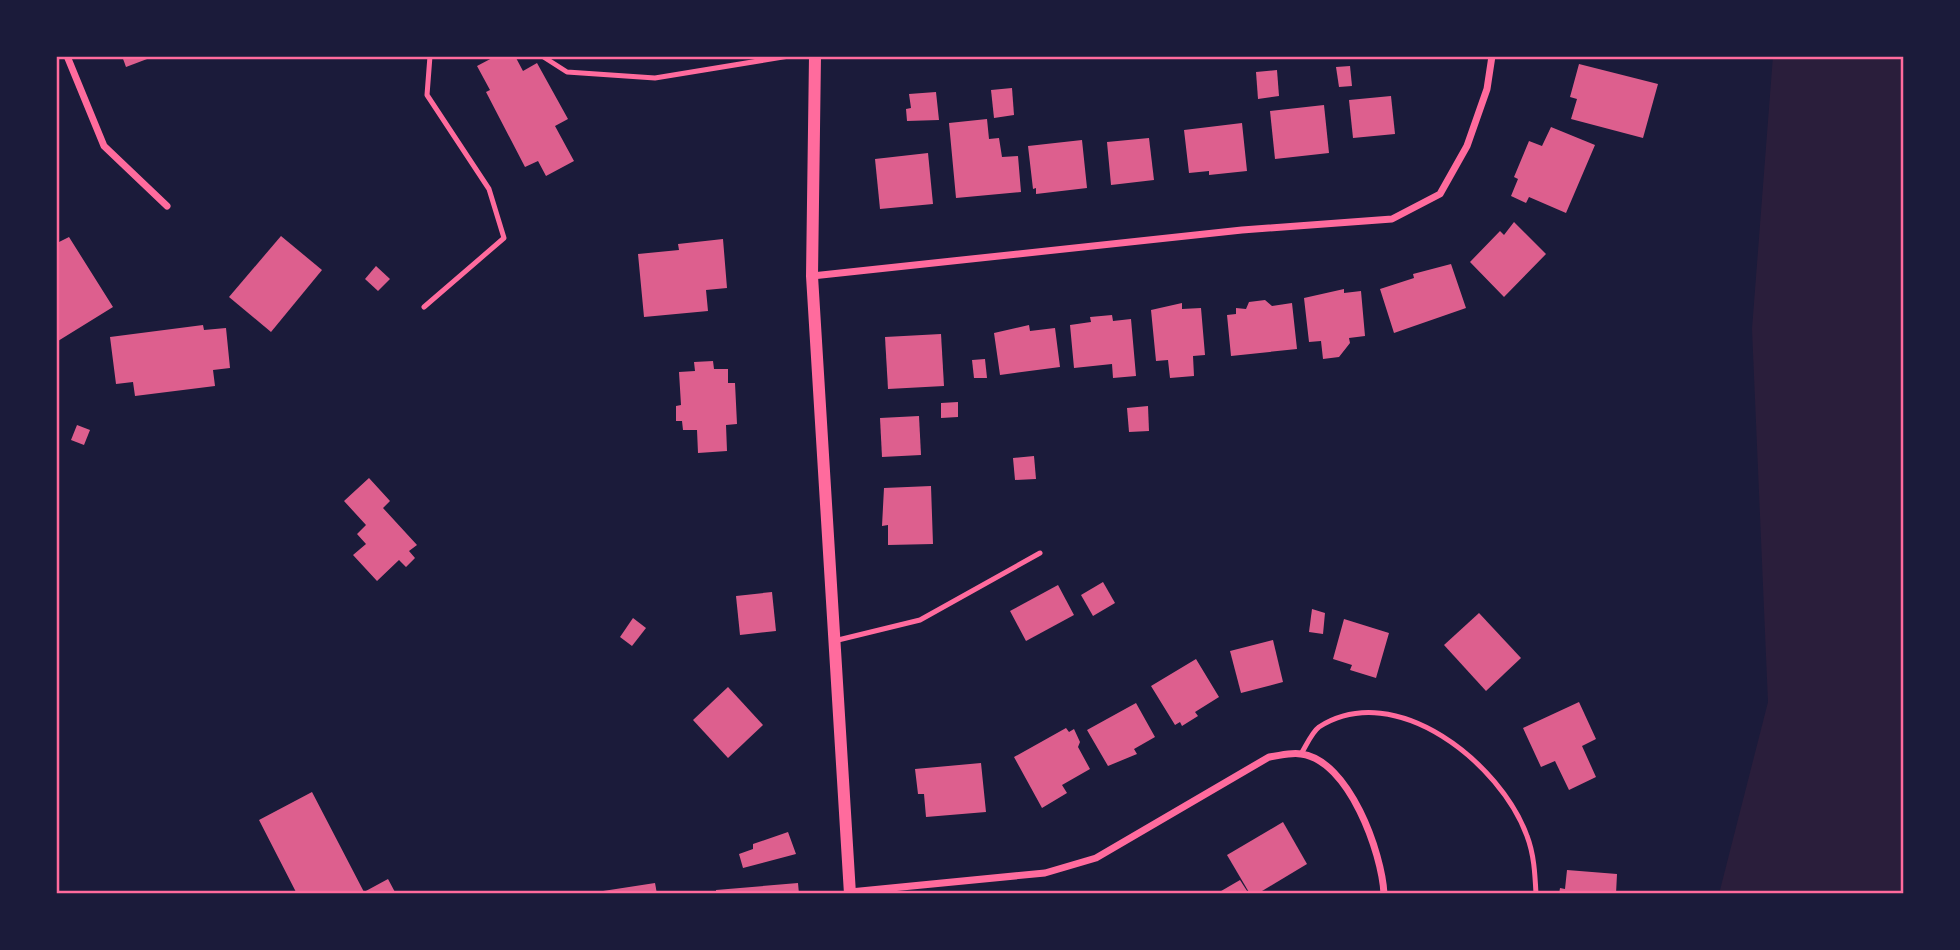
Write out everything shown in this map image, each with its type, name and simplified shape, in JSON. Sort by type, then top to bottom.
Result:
[{"type":"street","points":[[67,56],[104,146],[167,206]]},
{"type":"street","points":[[815,56],[812,276],[850,893],[1045,873],[1096,858],[1269,757],[1301,754],[1322,762],[1341,782],[1369,828],[1383,871],[1384,894]]},
{"type":"street","points":[[812,276],[1242,230],[1392,219],[1440,194],[1467,146],[1487,89],[1492,56]]},
{"type":"lane","points":[[424,307],[504,238],[489,189],[427,95],[430,56]]},
{"type":"lane","points":[[542,56],[566,72],[655,78],[789,56]]},
{"type":"lane","points":[[834,641],[920,620],[1041,552]]},
{"type":"lane","points":[[1301,754],[1318,727],[1362,711],[1399,715],[1428,727],[1462,750],[1487,772],[1510,804],[1527,835],[1535,869],[1536,894]]},
{"type":"shaded area","points":[[1773,56],[1904,56],[1904,894],[1719,894],[1768,702],[1752,329]]},
{"type":"building","points":[[122,56],[155,56],[126,67]]},
{"type":"building","points":[[496,56],[515,56],[523,71],[537,63],[568,119],[555,126],[574,161],[546,176],[538,161],[525,167],[486,92],[490,90],[477,66]]},
{"type":"building","points":[[1579,64],[1658,84],[1643,138],[1571,119],[1577,99],[1570,97]]},
{"type":"building","points":[[1350,66],[1352,86],[1339,87],[1336,67]]},
{"type":"building","points":[[1277,70],[1279,96],[1258,99],[1256,72]]},
{"type":"building","points":[[1012,88],[1014,115],[994,118],[991,90]]},
{"type":"building","points":[[936,92],[939,120],[907,121],[906,109],[911,108],[909,94]]},
{"type":"building","points":[[1391,96],[1395,134],[1353,138],[1349,100]]},
{"type":"building","points":[[1324,105],[1329,153],[1275,159],[1270,111]]},
{"type":"building","points":[[987,119],[989,139],[999,138],[1002,157],[1018,156],[1021,192],[956,198],[949,123]]},
{"type":"building","points":[[1242,123],[1247,171],[1209,175],[1209,171],[1189,173],[1184,130]]},
{"type":"building","points":[[1551,127],[1595,145],[1566,213],[1529,197],[1526,203],[1511,196],[1518,179],[1514,177],[1529,141],[1542,146]]},
{"type":"building","points":[[1149,138],[1154,180],[1111,185],[1107,142]]},
{"type":"building","points":[[1082,140],[1087,188],[1036,194],[1036,188],[1033,189],[1028,146]]},
{"type":"building","points":[[928,153],[933,204],[880,209],[875,159]]},
{"type":"building","points":[[1514,222],[1546,254],[1504,297],[1470,262],[1500,231],[1504,235]]},
{"type":"building","points":[[281,236],[322,270],[271,332],[229,297]]},
{"type":"building","points":[[56,237],[59,242],[69,237],[113,307],[58,341]]},
{"type":"building","points":[[723,239],[727,288],[706,290],[708,311],[644,317],[638,254],[679,250],[678,244]]},
{"type":"building","points":[[1451,264],[1466,308],[1394,333],[1380,289],[1414,278],[1413,274]]},
{"type":"building","points":[[376,266],[390,279],[378,291],[365,279]]},
{"type":"building","points":[[1344,289],[1344,293],[1361,291],[1365,336],[1349,338],[1350,343],[1339,357],[1323,359],[1321,341],[1309,342],[1304,298]]},
{"type":"building","points":[[1265,300],[1272,306],[1292,303],[1297,349],[1231,356],[1227,315],[1236,314],[1236,308],[1246,309],[1249,302]]},
{"type":"building","points":[[1182,303],[1182,309],[1201,308],[1205,355],[1193,356],[1194,376],[1170,378],[1168,360],[1156,361],[1151,310]]},
{"type":"building","points":[[1112,315],[1113,321],[1131,319],[1136,376],[1113,378],[1112,364],[1074,368],[1070,325],[1091,322],[1090,317]]},
{"type":"building","points":[[203,325],[204,330],[226,328],[230,368],[213,370],[215,386],[135,396],[133,382],[116,384],[110,337]]},
{"type":"building","points":[[1029,325],[1030,331],[1055,328],[1060,367],[1000,375],[994,333]]},
{"type":"building","points":[[941,334],[944,386],[888,389],[885,337]]},
{"type":"building","points":[[985,359],[987,378],[974,378],[972,360]]},
{"type":"building","points":[[713,361],[714,369],[728,369],[728,383],[735,383],[737,424],[726,425],[727,451],[698,453],[697,430],[683,430],[682,421],[676,421],[676,406],[681,405],[679,372],[695,371],[694,362]]},
{"type":"building","points":[[958,402],[958,417],[941,418],[941,403]]},
{"type":"building","points":[[1148,406],[1149,431],[1129,432],[1127,408]]},
{"type":"building","points":[[919,416],[921,455],[882,457],[880,418]]},
{"type":"building","points":[[77,425],[90,430],[84,445],[71,440]]},
{"type":"building","points":[[1034,456],[1036,479],[1015,480],[1013,458]]},
{"type":"building","points":[[369,478],[390,501],[383,508],[417,545],[409,551],[415,558],[406,567],[399,560],[377,581],[353,555],[366,544],[357,534],[366,525],[344,501]]},
{"type":"building","points":[[931,486],[933,544],[888,545],[888,525],[882,526],[884,488]]},
{"type":"building","points":[[1103,582],[1115,603],[1093,616],[1081,595]]},
{"type":"building","points":[[1058,585],[1074,615],[1026,641],[1010,611]]},
{"type":"building","points":[[772,592],[776,631],[740,635],[736,596]]},
{"type":"building","points":[[1312,609],[1325,613],[1323,634],[1309,632]]},
{"type":"building","points":[[1479,613],[1521,658],[1486,691],[1444,645]]},
{"type":"building","points":[[633,618],[646,628],[632,646],[620,637]]},
{"type":"building","points":[[1344,619],[1389,633],[1376,678],[1350,670],[1352,665],[1333,659]]},
{"type":"building","points":[[1273,640],[1283,682],[1241,693],[1230,651]]},
{"type":"building","points":[[1196,659],[1219,697],[1195,712],[1198,716],[1182,726],[1180,722],[1175,725],[1151,686]]},
{"type":"building","points":[[728,687],[763,725],[728,758],[693,720]]},
{"type":"building","points":[[1579,702],[1596,739],[1582,746],[1596,777],[1569,790],[1555,761],[1541,767],[1523,728]]},
{"type":"building","points":[[1136,703],[1155,737],[1134,749],[1137,754],[1108,766],[1087,730]]},
{"type":"building","points":[[1066,728],[1069,732],[1074,729],[1080,742],[1078,747],[1090,769],[1062,785],[1067,793],[1042,808],[1014,757]]},
{"type":"building","points":[[981,763],[986,812],[926,817],[924,794],[918,794],[915,769]]},
{"type":"building","points":[[312,792],[364,892],[388,879],[396,894],[297,894],[259,820]]},
{"type":"building","points":[[1283,822],[1307,864],[1257,894],[1250,894],[1227,855]]},
{"type":"building","points":[[788,832],[796,854],[743,868],[739,854],[753,849],[753,844]]},
{"type":"building","points":[[1567,870],[1617,874],[1616,894],[1559,894],[1560,888],[1565,889]]},
{"type":"building","points":[[1240,880],[1249,894],[1216,894]]},
{"type":"building","points":[[655,883],[657,894],[603,894],[603,891]]},
{"type":"building","points":[[798,883],[799,894],[716,894],[716,890]]}]
